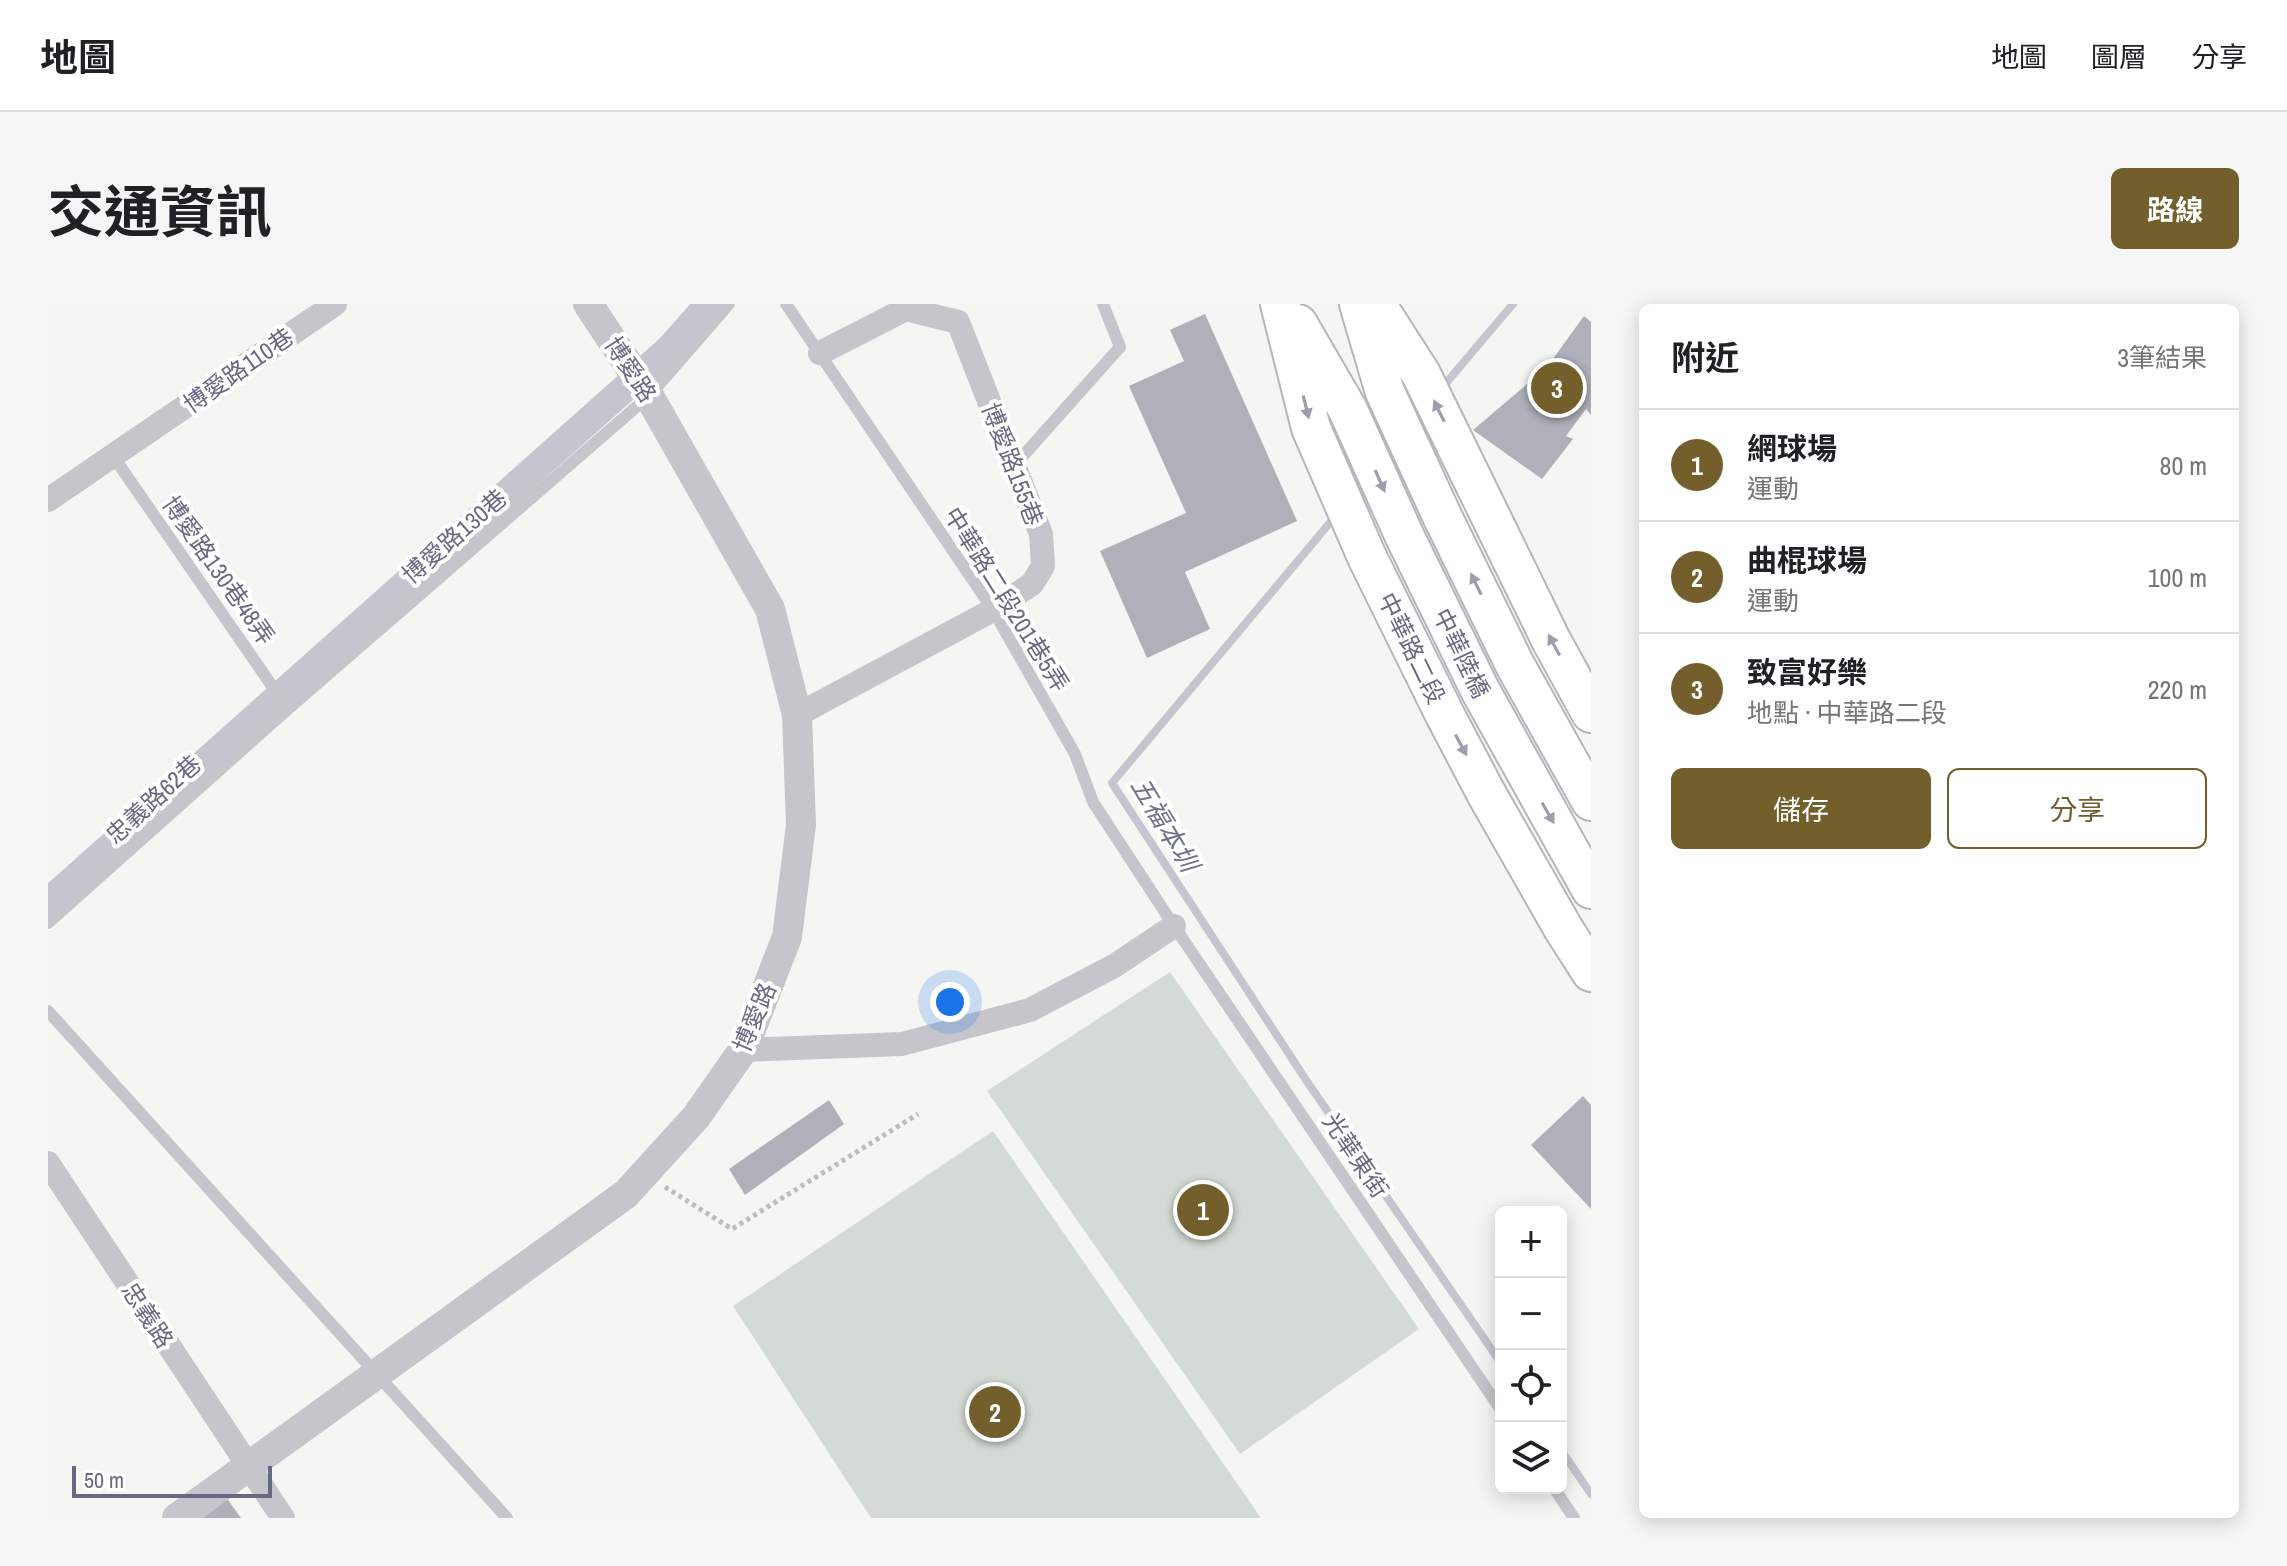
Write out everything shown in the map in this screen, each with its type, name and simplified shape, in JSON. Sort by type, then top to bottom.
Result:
[{"type":"main road","name":"中華路二段","points":[[1283,304],[1348,410]]},
{"type":"main road","name":"中華路二段","points":[[1283,304],[1311,428],[1367,557],[1486,793],[1591,972]]},
{"type":"main road","name":"中華陸橋","points":[[1359,304],[1385,392],[1443,518],[1515,665],[1591,801]]},
{"type":"main road","points":[[1376,304],[1421,374],[1551,640],[1591,713]]},
{"type":"main road","name":"中華陸橋","points":[[1348,410],[1405,537],[1480,690],[1591,889]]},
{"type":"street","name":"博愛路110巷","points":[[48,500],[335,304]]},
{"type":"street","name":"博愛路","points":[[177,1518],[626,1194],[696,1117],[743,1050],[787,937],[801,825],[797,715],[770,609],[649,396],[588,304]]},
{"type":"street","name":"博愛路155巷","points":[[797,715],[993,610],[1032,584],[1043,566],[1041,534],[958,322],[906,309],[820,353]]},
{"type":"street","points":[[743,1050],[902,1044],[1030,1010],[1114,966],[1174,926]]},
{"type":"street","name":"忠義路","points":[[48,1163],[283,1518]]},
{"type":"lane","name":"博愛路130巷","points":[[288,709],[649,396],[729,304]]},
{"type":"lane","name":"中華路二段201巷5弄","points":[[786,304],[993,610],[1075,754],[1093,802],[1174,926]]},
{"type":"lane","points":[[1014,466],[1120,347],[1103,304]]},
{"type":"lane","name":"博愛路130巷48弄","points":[[113,456],[288,709]]},
{"type":"lane","name":"忠義路62巷","points":[[48,923],[288,709]]},
{"type":"lane","name":"光華東街","points":[[1174,926],[1495,1401]]},
{"type":"lane","points":[[48,1011],[507,1518]]},
{"type":"lane","points":[[1558,1494],[1574,1518]]},
{"type":"path","points":[[644,1174],[732,1229],[918,1114]]},
{"type":"shaded area","points":[[1170,972],[1419,1329],[1240,1454],[987,1091]]},
{"type":"shaded area","points":[[993,1131],[1261,1518],[871,1518],[733,1306]]},
{"type":"building","points":[[1205,314],[1297,521],[1185,572],[1210,629],[1147,658],[1100,551],[1186,513],[1129,386],[1184,361],[1170,330]]},
{"type":"building","points":[[1584,316],[1591,322],[1591,415],[1586,409],[1566,436],[1573,439],[1542,479],[1473,430],[1547,367]]},
{"type":"building","points":[[1583,1096],[1591,1105],[1591,1209],[1531,1145]]},
{"type":"building","points":[[829,1100],[844,1124],[745,1195],[729,1169]]},
{"type":"building","points":[[226,1497],[241,1518],[198,1518]]},
{"type":"waterway","points":[[48,902],[669,349],[709,304]]},
{"type":"waterway","name":"五福本圳","points":[[1441,389],[1513,304]]},
{"type":"waterway","name":"五福本圳","points":[[1338,513],[1112,783],[1306,1080],[1495,1354]]},
{"type":"waterway","name":"五福本圳","points":[[1567,1459],[1591,1494]]},
{"type":"place","name":"致富好樂","points":[[1557,388]]},
{"type":"place","name":"網球場","points":[[1203,1210]]},
{"type":"place","name":"曲棍球場","points":[[995,1412]]}]
